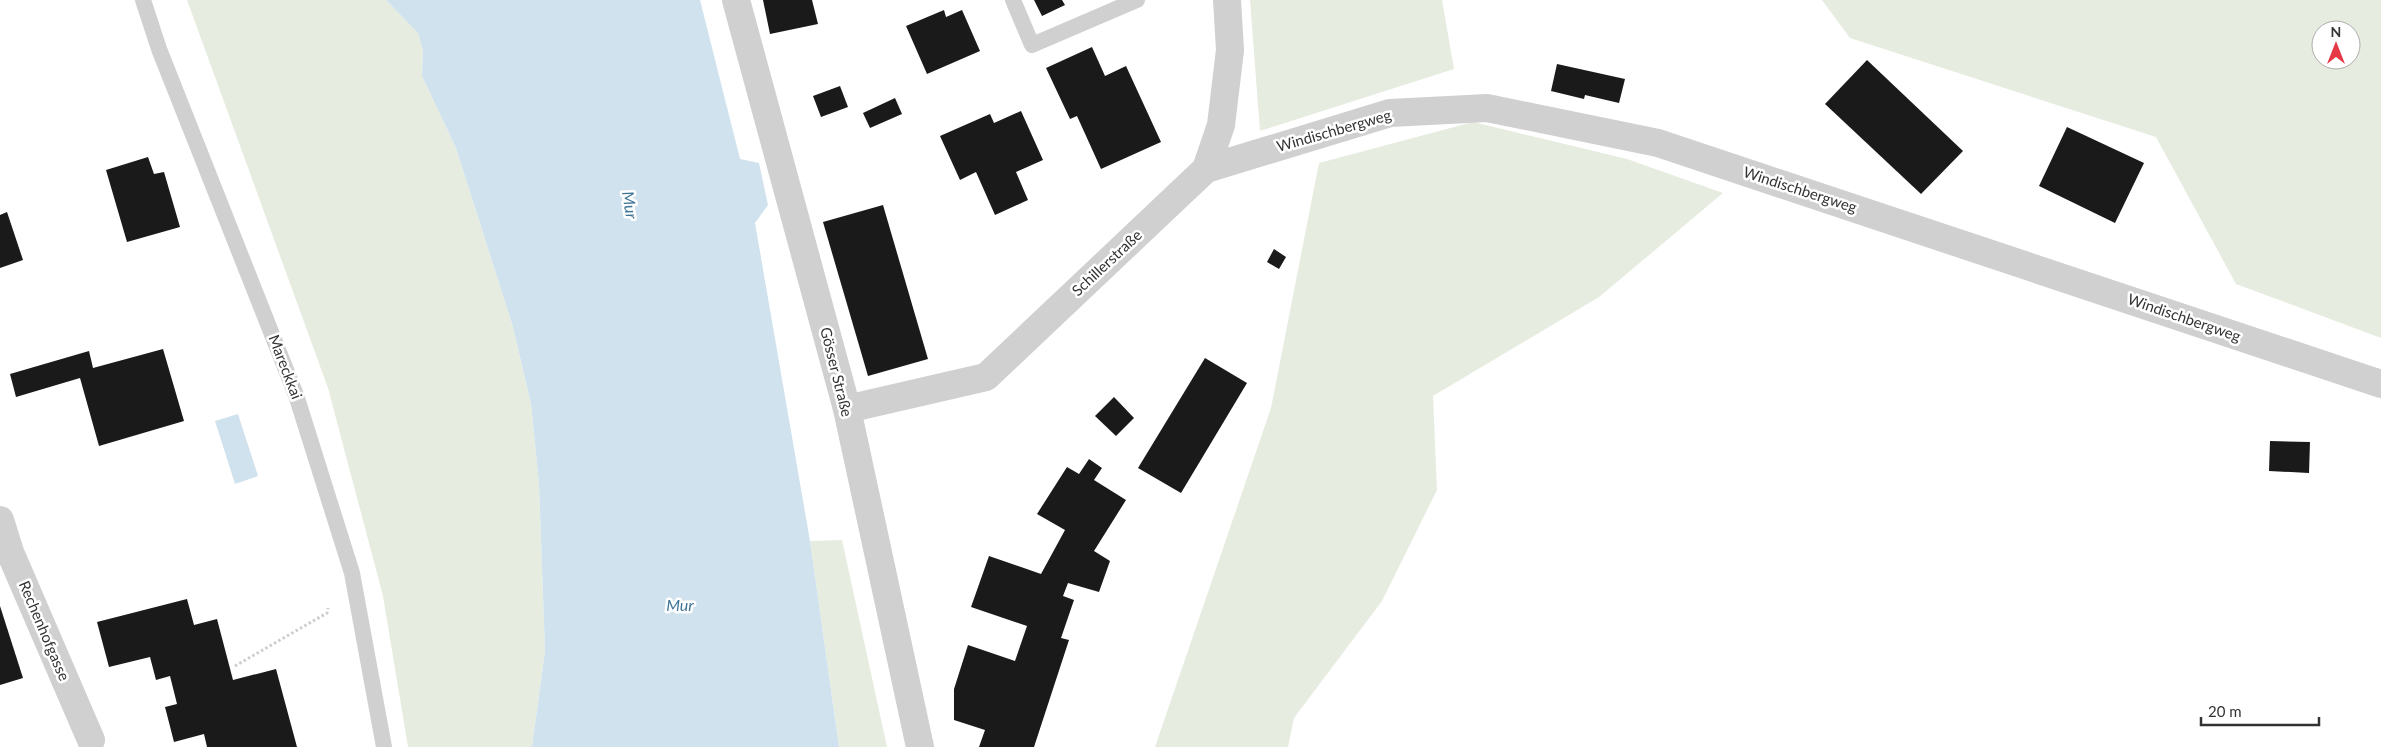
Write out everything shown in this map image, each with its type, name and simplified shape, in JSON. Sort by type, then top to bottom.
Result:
[{"type":"street","name":"Gösser Straße","points":[[736,0],[846,409],[920,747]]},
{"type":"street","name":"Schillerstraße","points":[[846,409],[986,377],[1206,169],[1221,125],[1230,50],[1228,0]]},
{"type":"street","name":"Windischbergweg","points":[[1206,169],[1390,114],[1486,108],[1658,143],[2381,384]]},
{"type":"street","name":"Rechenhofgasse","points":[[0,520],[5,553],[91,740]]},
{"type":"lane","name":"Mareckkai","points":[[143,0],[159,49],[296,394],[352,573],[384,747]]},
{"type":"lane","points":[[1012,0],[1032,45],[1137,0]]},
{"type":"path","points":[[234,666],[327,613],[329,599]]},
{"type":"shaded area","points":[[187,0],[386,0],[418,33],[423,51],[422,76],[456,148],[513,327],[531,404],[539,484],[545,651],[532,747],[408,747],[383,596],[328,388]]},
{"type":"shaded area","points":[[1250,0],[1442,0],[1454,69],[1260,131]]},
{"type":"shaded area","points":[[1822,0],[2381,0],[2381,338],[2236,284],[2156,137],[1850,38]]},
{"type":"shaded area","points":[[1473,122],[1627,159],[1723,193],[1599,297],[1433,396],[1437,490],[1382,601],[1294,718],[1288,747],[1155,747],[1271,408],[1319,163]]},
{"type":"shaded area","points":[[842,540],[887,747],[839,747],[810,541]]},
{"type":"water","name":"Mur","points":[[386,0],[700,0],[740,159],[759,163],[768,205],[755,223],[810,541],[839,747],[532,747],[545,651],[539,484],[531,404],[513,327],[456,148],[422,76],[423,51],[418,33]]},
{"type":"water","points":[[238,414],[258,476],[235,484],[215,421]]},
{"type":"building","points":[[763,0],[812,0],[818,24],[770,34]]},
{"type":"building","points":[[1034,0],[1062,0],[1065,5],[1042,16]]},
{"type":"building","points":[[944,10],[946,17],[962,10],[980,51],[927,74],[906,26]]},
{"type":"building","points":[[1092,47],[1105,76],[1126,66],[1161,142],[1101,169],[1077,116],[1070,119],[1046,68]]},
{"type":"building","points":[[1867,60],[1963,151],[1921,194],[1825,104]]},
{"type":"building","points":[[1557,64],[1625,79],[1619,103],[1585,95],[1584,99],[1551,91]]},
{"type":"building","points":[[840,86],[848,107],[821,117],[813,96]]},
{"type":"building","points":[[895,98],[902,114],[870,128],[863,113]]},
{"type":"building","points":[[1021,111],[1043,160],[1016,172],[1028,200],[995,215],[976,172],[960,180],[940,136],[990,114],[994,123]]},
{"type":"building","points":[[2067,127],[2144,163],[2115,223],[2039,186]]},
{"type":"building","points":[[148,157],[154,174],[164,172],[180,227],[127,242],[106,170]]},
{"type":"building","points":[[883,205],[928,359],[868,376],[823,222]]},
{"type":"building","points":[[7,212],[23,260],[0,268],[0,215]]},
{"type":"building","points":[[1274,249],[1286,257],[1279,269],[1267,262]]},
{"type":"building","points":[[163,349],[184,421],[99,446],[80,378],[16,397],[10,374],[89,351],[93,368]]},
{"type":"building","points":[[1205,358],[1247,383],[1181,493],[1138,468]]},
{"type":"building","points":[[1114,397],[1134,418],[1116,436],[1095,416]]},
{"type":"building","points":[[2270,441],[2310,442],[2309,473],[2269,471]]},
{"type":"building","points":[[1089,459],[1102,468],[1094,480],[1126,500],[1094,551],[1110,561],[1099,592],[1068,583],[1063,596],[1074,600],[1061,638],[1069,640],[1034,747],[979,747],[985,730],[954,720],[954,689],[968,645],[1015,661],[1027,626],[971,607],[989,556],[1041,574],[1065,530],[1037,514],[1067,467],[1079,474]]},
{"type":"building","points":[[187,599],[194,625],[217,619],[233,680],[276,669],[297,747],[207,747],[204,734],[174,742],[165,707],[177,704],[170,676],[156,680],[150,657],[109,667],[97,622]]},
{"type":"building","points":[[0,606],[23,678],[0,685]]}]
